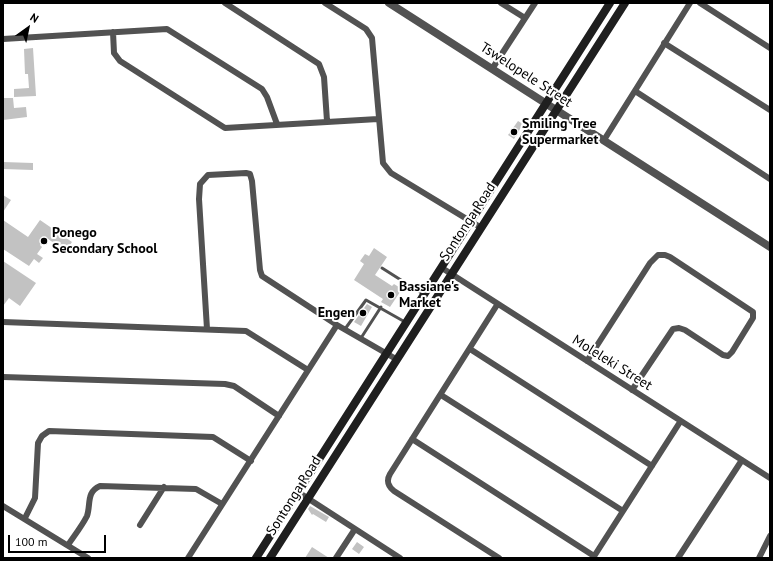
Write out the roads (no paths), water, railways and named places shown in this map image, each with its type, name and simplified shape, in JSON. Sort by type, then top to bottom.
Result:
[{"type":"main road","name":"Sontonga Road","points":[[256,558],[610,3]]},
{"type":"main road","name":"Sontonga Road","points":[[270,558],[480,227],[625,3]]},
{"type":"street","points":[[225,3],[319,64],[324,77],[327,121]]},
{"type":"street","points":[[325,3],[362,26],[371,35],[374,49],[381,157],[385,167],[395,175],[480,227]]},
{"type":"street","name":"Tswelopele Street","points":[[389,3],[770,247]]},
{"type":"street","points":[[501,3],[525,18]]},
{"type":"street","points":[[492,69],[535,3]]},
{"type":"street","points":[[604,140],[690,3]]},
{"type":"street","points":[[700,3],[770,48]]},
{"type":"street","points":[[3,39],[159,28],[171,30],[262,89],[268,97],[278,124]]},
{"type":"street","points":[[114,32],[114,53],[120,61],[218,124],[228,128],[378,119]]},
{"type":"street","points":[[664,43],[770,110]]},
{"type":"street","points":[[635,91],[770,179]]},
{"type":"street","points":[[207,329],[199,188],[202,180],[208,175],[240,173],[250,174],[252,181],[260,270],[262,276],[337,325],[396,359]]},
{"type":"street","points":[[587,362],[650,263],[658,255],[670,257],[753,312],[752,319],[728,356],[723,355],[682,329],[673,328],[632,390]]},
{"type":"street","name":"Moleleki Street","points":[[442,268],[497,305],[770,478]]},
{"type":"street","points":[[497,305],[388,478],[388,484],[391,488],[499,558]]},
{"type":"street","points":[[3,322],[207,329],[249,332],[308,370]]},
{"type":"street","points":[[188,558],[337,325]]},
{"type":"street","points":[[470,349],[652,466]]},
{"type":"street","points":[[3,377],[225,384],[234,386],[279,416]]},
{"type":"street","points":[[441,394],[623,511]]},
{"type":"street","points":[[412,439],[594,557],[680,422]]},
{"type":"street","points":[[24,518],[35,498],[38,443],[42,436],[49,431],[210,436],[222,441],[251,461]]},
{"type":"street","points":[[678,558],[742,460]]},
{"type":"street","points":[[68,545],[86,517],[90,495],[96,488],[104,485],[198,490],[222,504]]},
{"type":"street","points":[[140,524],[164,487]]},
{"type":"street","points":[[298,492],[400,558]]},
{"type":"street","points":[[3,506],[88,558]]},
{"type":"street","points":[[336,558],[355,529]]},
{"type":"street","points":[[759,558],[770,536]]},
{"type":"lane","points":[[382,268],[424,295]]},
{"type":"lane","points":[[345,329],[365,300],[381,307],[407,323]]},
{"type":"lane","points":[[361,338],[381,307]]},
{"type":"place","name":"Smiling Tree Supermarket","points":[[514,132]]},
{"type":"place","name":"Ponego Secondary School","points":[[44,241]]},
{"type":"place","name":"Bassiane's Market","points":[[391,295]]},
{"type":"place","name":"Engen","points":[[363,313]]}]
